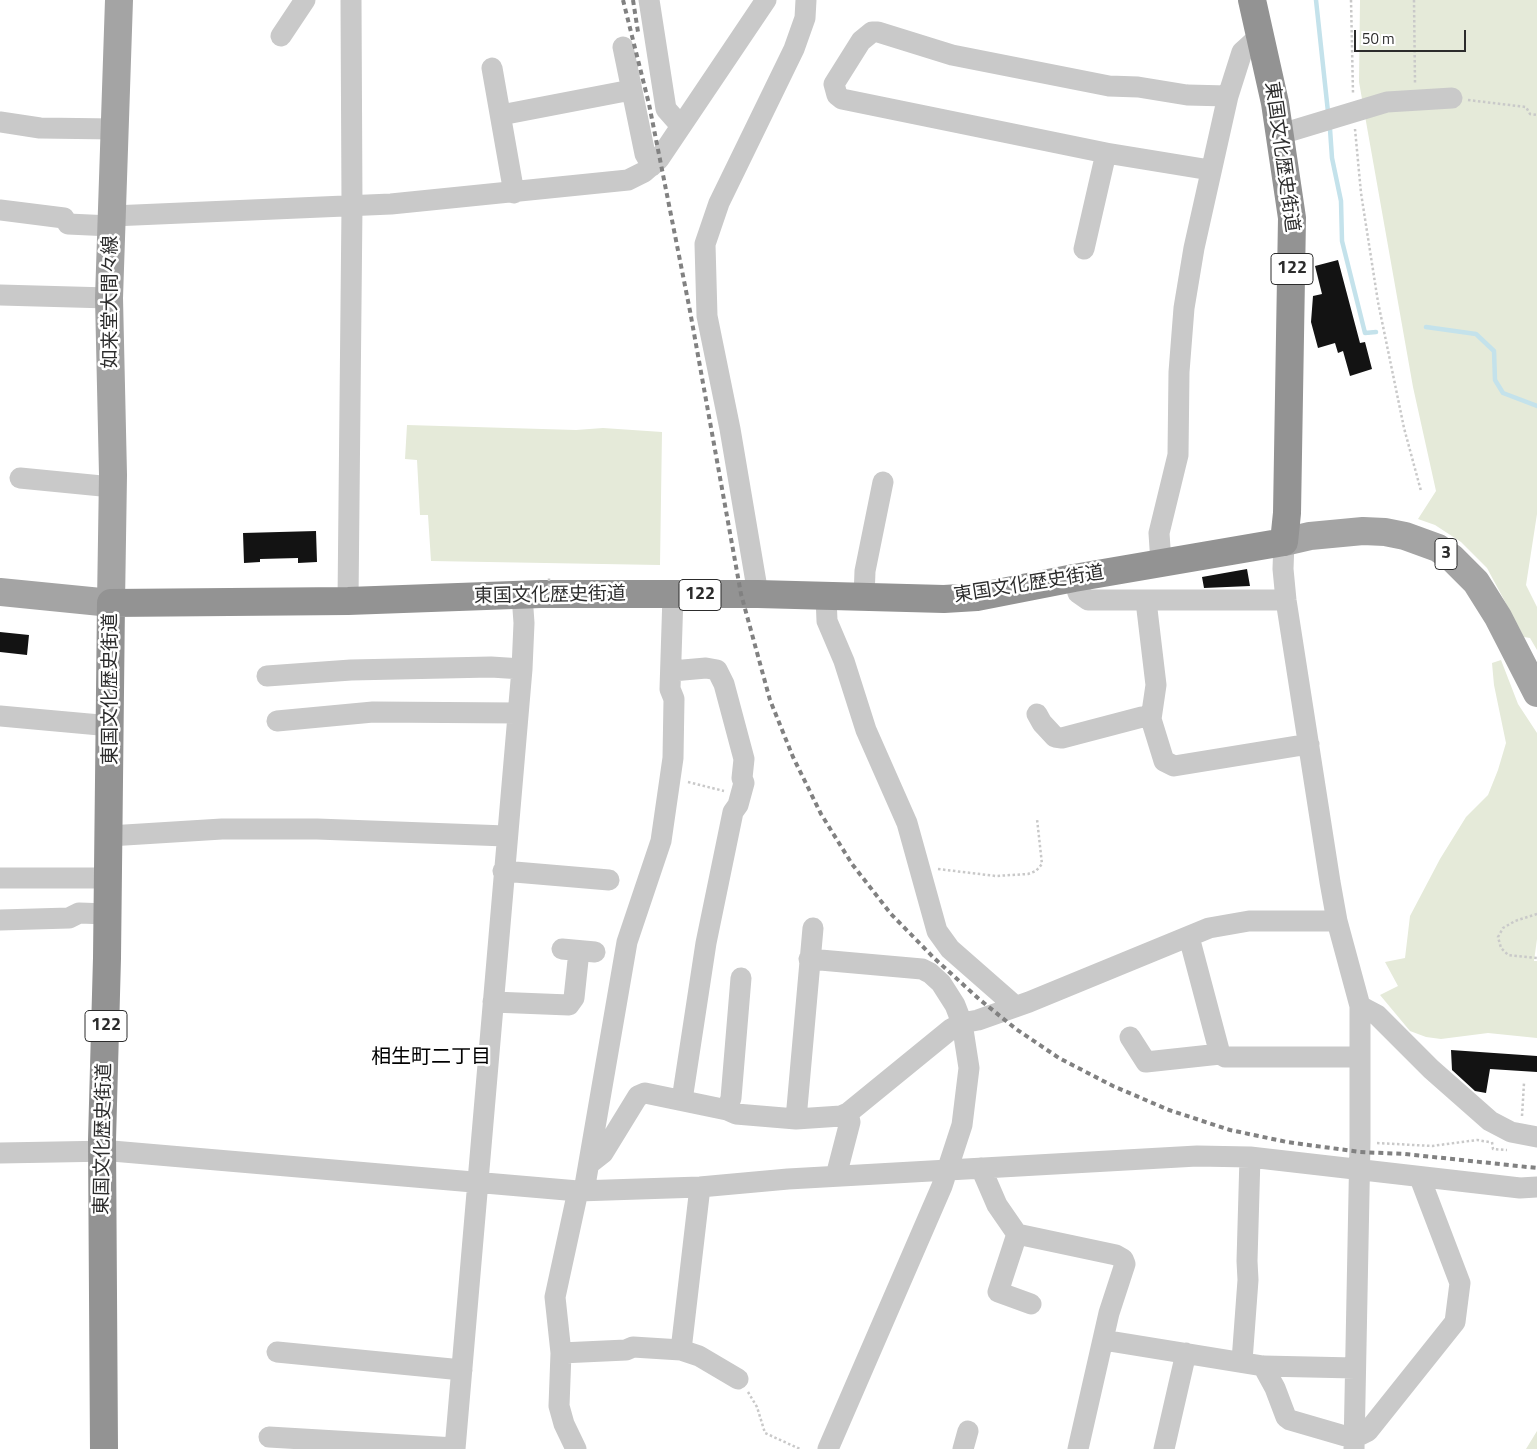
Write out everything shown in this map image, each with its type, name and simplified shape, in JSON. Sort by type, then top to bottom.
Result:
[{"type":"highway","name":"東国文化歴史街道","points":[[104,1449],[102,1152],[108,914],[111,603],[348,601],[522,594],[758,594],[926,599],[977,597],[1074,578],[1284,542],[1288,513],[1288,396],[1293,237],[1291,204],[1281,134],[1252,0]]},
{"type":"main road","name":"如来堂大間々線","points":[[111,603],[112,487],[109,298],[119,0]]},
{"type":"main road","name":"3","points":[[1284,542],[1336,533],[1386,532],[1405,536],[1438,548],[1452,558],[1479,587],[1498,617],[1537,693]]},
{"type":"main road","points":[[0,592],[111,603]]},
{"type":"street","points":[[281,36],[305,0]]},
{"type":"street","points":[[348,601],[352,206],[351,0]]},
{"type":"street","points":[[649,0],[666,109],[681,126]]},
{"type":"street","points":[[0,210],[64,218],[68,224],[352,206],[514,193],[619,182],[637,176],[656,162],[766,0]]},
{"type":"street","points":[[758,594],[730,429],[712,343],[705,286],[705,244],[708,231],[738,161],[794,49],[804,18],[806,0]]},
{"type":"street","points":[[1210,170],[1106,153],[842,99],[836,95],[834,84],[861,41],[872,32],[878,32],[952,55],[1109,86],[1138,87],[1187,95],[1228,96]]},
{"type":"street","points":[[1161,563],[1159,533],[1178,455],[1179,372],[1184,308],[1210,170],[1228,96],[1242,52],[1253,42],[1262,40]]},
{"type":"street","points":[[623,47],[644,154],[656,162]]},
{"type":"street","points":[[492,68],[514,193]]},
{"type":"street","points":[[501,115],[631,90]]},
{"type":"street","points":[[1281,134],[1387,102],[1452,98]]},
{"type":"street","points":[[0,122],[40,128],[114,129]]},
{"type":"street","points":[[1084,249],[1106,153]]},
{"type":"street","points":[[0,295],[109,298]]},
{"type":"street","points":[[20,478],[112,487]]},
{"type":"street","points":[[864,598],[865,571],[883,482]]},
{"type":"street","points":[[1284,542],[1283,569],[1286,600],[1336,921],[1360,1006],[1354,1443]]},
{"type":"street","points":[[1074,578],[1078,593],[1088,600],[1286,600]]},
{"type":"street","points":[[269,1437],[455,1449],[506,836],[522,669],[524,623],[522,594]]},
{"type":"street","points":[[575,1448],[559,1406],[561,1353],[556,1296],[589,1164],[628,942],[661,841],[672,758],[674,700],[671,680],[673,595]]},
{"type":"street","points":[[826,596],[827,621],[844,661],[866,730],[907,824],[937,931],[943,941],[962,960],[1015,1006]]},
{"type":"street","points":[[1146,601],[1156,685],[1152,719],[1164,761],[1168,765],[1309,744]]},
{"type":"street","points":[[671,680],[706,668],[716,670],[724,684],[744,759],[742,778],[744,783],[740,798],[733,812],[706,943],[682,1100]]},
{"type":"street","points":[[267,676],[361,670],[522,669]]},
{"type":"street","points":[[277,721],[373,712],[518,713]]},
{"type":"street","points":[[1037,714],[1042,723],[1055,736],[1062,738],[1142,717],[1152,719]]},
{"type":"street","points":[[0,716],[111,726]]},
{"type":"street","points":[[109,836],[241,829],[317,829],[506,836]]},
{"type":"street","points":[[503,871],[610,880]]},
{"type":"street","points":[[0,878],[108,878]]},
{"type":"street","points":[[0,920],[69,918],[79,913],[108,914]]},
{"type":"street","points":[[959,1014],[978,1020],[1138,959],[1210,928],[1249,920],[1336,921]]},
{"type":"street","points":[[796,1119],[812,928]]},
{"type":"street","points":[[1189,937],[1220,1054],[1225,1058],[1360,1056]]},
{"type":"street","points":[[493,1002],[569,1005],[574,998],[578,951]]},
{"type":"street","points":[[809,959],[922,969],[940,983],[959,1014],[969,1068],[962,1125],[947,1170],[828,1449]]},
{"type":"street","points":[[727,1110],[731,1098],[741,978]]},
{"type":"street","points":[[1360,1006],[1377,1015],[1431,1069],[1490,1121],[1511,1132],[1529,1131]]},
{"type":"street","points":[[589,1164],[603,1153],[641,1094],[650,1093],[727,1110],[736,1114],[796,1119],[841,1116],[848,1113],[951,1029],[959,1014]]},
{"type":"street","points":[[1130,1037],[1146,1062],[1220,1054]]},
{"type":"street","points":[[836,1176],[850,1122],[848,1113]]},
{"type":"street","points":[[0,1153],[102,1152],[581,1191],[700,1187],[836,1176],[1197,1156],[1250,1156],[1420,1178],[1520,1188],[1537,1186]]},
{"type":"street","points":[[1242,1361],[1248,1280],[1250,1156]]},
{"type":"street","points":[[981,1168],[997,1204],[1017,1234],[1116,1255],[1123,1259],[1125,1269],[1109,1314],[1078,1449]]},
{"type":"street","points":[[1354,1443],[1368,1431],[1455,1322],[1460,1283],[1420,1178]]},
{"type":"street","points":[[681,1350],[700,1187]]},
{"type":"street","points":[[1017,1234],[998,1292],[1031,1304]]},
{"type":"street","points":[[1103,1340],[1242,1361],[1263,1366],[1355,1368]]},
{"type":"street","points":[[561,1353],[626,1350],[633,1347],[681,1350],[699,1356],[738,1379]]},
{"type":"street","points":[[277,1352],[462,1370]]},
{"type":"street","points":[[1164,1449],[1186,1353]]},
{"type":"street","points":[[1263,1366],[1275,1388],[1286,1417],[1345,1436],[1354,1443]]},
{"type":"path","points":[[1351,0],[1353,113],[1360,193],[1378,302],[1404,428],[1421,491]]},
{"type":"path","points":[[1414,0],[1415,99]]},
{"type":"path","points":[[1452,98],[1526,107],[1530,114],[1537,115]]},
{"type":"path","points":[[549,577],[549,601]]},
{"type":"path","points":[[669,779],[709,785],[732,794],[736,780],[742,778]]},
{"type":"path","points":[[919,871],[942,869],[996,876],[1028,874],[1036,871],[1042,864],[1037,819]]},
{"type":"path","points":[[1537,914],[1515,921],[1503,928],[1498,937],[1501,948],[1508,955],[1537,958]]},
{"type":"path","points":[[1524,1083],[1529,1131]]},
{"type":"path","points":[[1371,1143],[1432,1146],[1477,1140],[1492,1142],[1493,1149],[1511,1151]]},
{"type":"path","points":[[738,1379],[755,1403],[765,1433],[800,1449]]},
{"type":"green space","points":[[1360,0],[1537,0],[1537,514],[1526,585],[1537,607],[1537,650],[1530,638],[1524,637],[1487,568],[1461,542],[1435,525],[1418,519],[1436,491],[1413,387],[1359,82]]},
{"type":"green space","points":[[407,425],[576,430],[603,428],[662,432],[660,565],[431,561],[428,515],[420,515],[417,460],[405,459]]},
{"type":"green space","points":[[1501,660],[1518,704],[1537,733],[1537,939],[1534,961],[1537,961],[1537,1038],[1488,1033],[1441,1039],[1426,1037],[1410,1031],[1380,995],[1398,986],[1385,962],[1405,958],[1410,916],[1440,859],[1466,817],[1488,795],[1498,770],[1506,743],[1494,685],[1492,663]]},
{"type":"green space","points":[[1537,1431],[1537,1449],[1526,1449]]},
{"type":"building","points":[[1338,260],[1360,343],[1365,342],[1372,369],[1350,376],[1343,351],[1338,353],[1335,343],[1318,348],[1311,322],[1313,296],[1322,294],[1315,266]]},
{"type":"building","points":[[316,531],[317,562],[298,563],[298,558],[260,559],[260,562],[244,563],[243,533]]},
{"type":"building","points":[[1247,569],[1250,586],[1204,588],[1202,577]]},
{"type":"building","points":[[0,632],[29,635],[27,655],[0,652]]},
{"type":"building","points":[[1451,1050],[1537,1056],[1537,1072],[1490,1069],[1486,1093],[1475,1091],[1452,1070]]},
{"type":"waterway","points":[[1316,0],[1328,112]]},
{"type":"waterway","points":[[1330,129],[1332,158],[1341,201],[1342,241],[1365,333],[1376,332]]},
{"type":"waterway","points":[[1426,327],[1476,334],[1494,351],[1495,380],[1503,393],[1537,406]]},
{"type":"railway","points":[[623,0],[649,104],[690,311],[741,594],[770,700],[793,757],[821,814],[852,864],[891,914],[934,958],[979,999],[1016,1029],[1059,1058],[1113,1086],[1169,1110],[1230,1130],[1287,1142],[1360,1152],[1405,1154],[1537,1168]]},
{"type":"railway","points":[[633,0],[638,32]]},
{"type":"district","name":"相生町二丁目","points":[[431,1058]]}]
